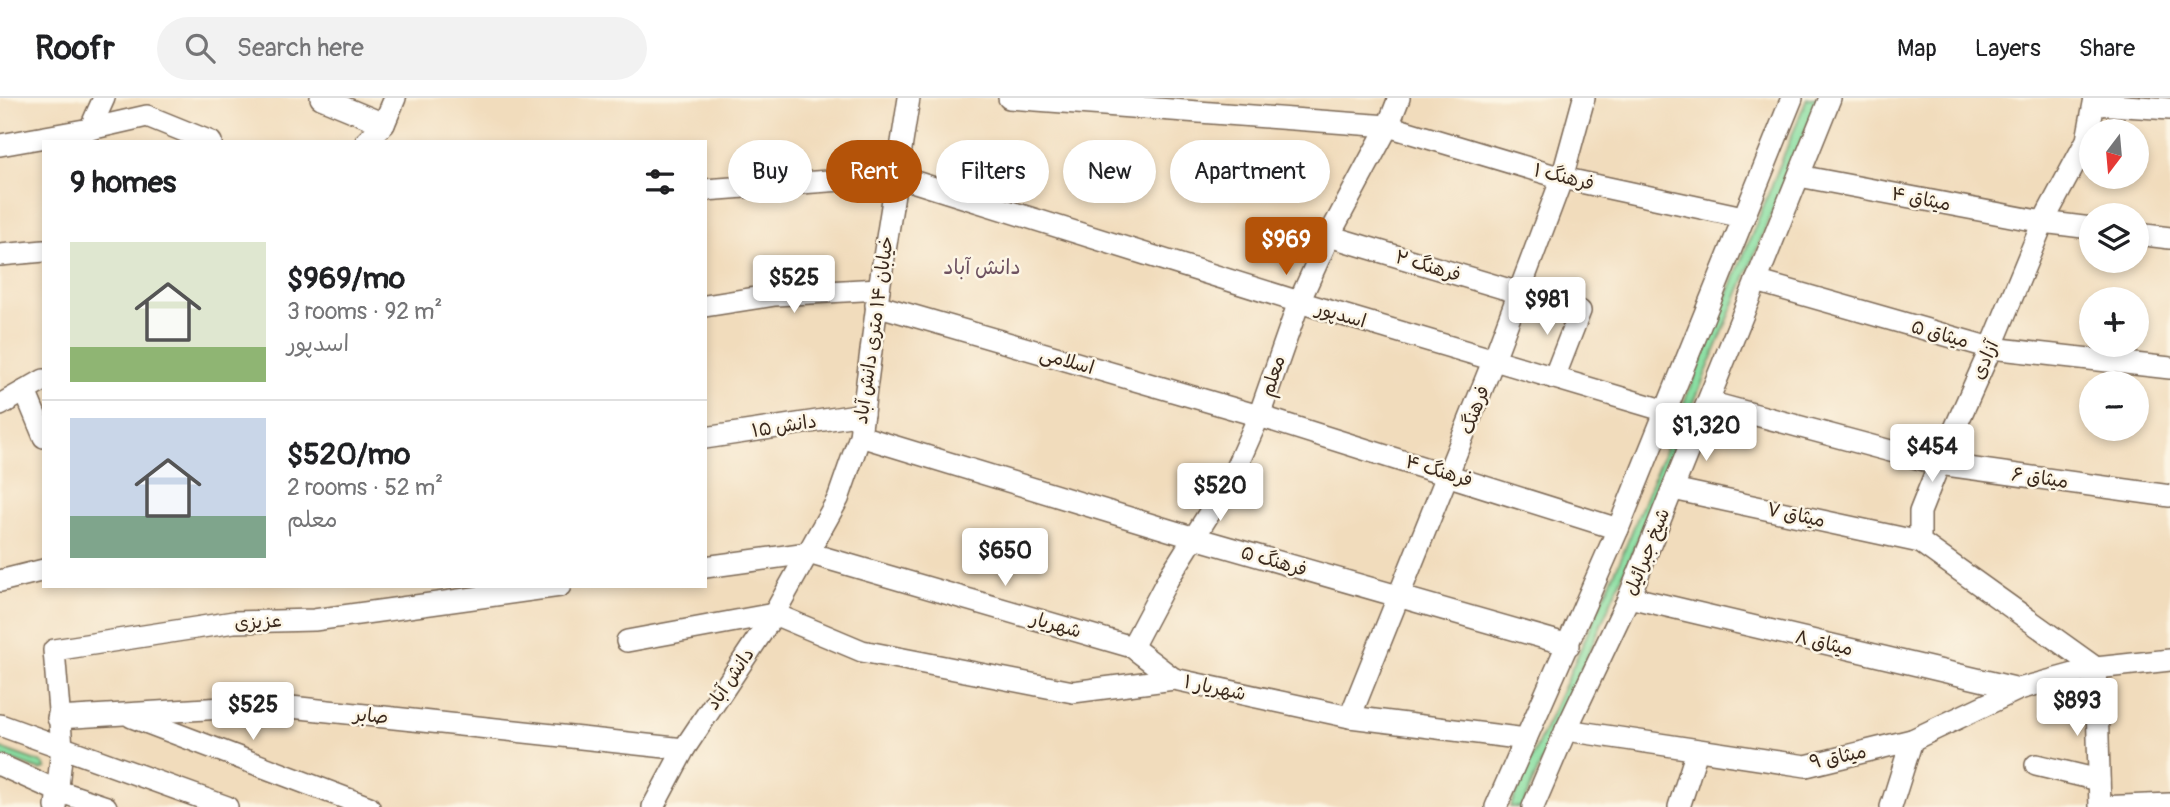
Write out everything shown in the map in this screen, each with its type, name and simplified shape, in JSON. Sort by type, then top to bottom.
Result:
[{"type":"street","points":[[90,130],[104,98]]},
{"type":"street","points":[[321,98],[384,124]]},
{"type":"street","points":[[368,140],[384,124],[395,98]]},
{"type":"street","name":"خیابان ۱۴ متری دانش آباد","points":[[902,140],[909,98]]},
{"type":"street","name":"فرهنگ ۱","points":[[1009,98],[1388,126],[1562,178],[1743,216]]},
{"type":"street","name":"معلم","points":[[1132,647],[1168,579],[1232,477],[1259,416],[1299,303],[1329,236],[1388,126],[1399,98]]},
{"type":"street","name":"فرهنگ","points":[[1350,717],[1494,359],[1562,178],[1584,98]]},
{"type":"street","name":"شیخ جبرائیل","points":[[1496,807],[1618,529],[1792,98]]},
{"type":"street","name":"شیخ جبرائیل","points":[[1533,807],[1629,597],[1830,98]]},
{"type":"street","points":[[2095,101],[2170,109]]},
{"type":"street","name":"آزادی","points":[[1920,542],[1920,512],[1939,464],[2043,222],[2087,140],[2095,101]]},
{"type":"street","points":[[0,145],[90,130],[147,116],[206,140]]},
{"type":"street","name":"میثاق ۴","points":[[1799,176],[2079,226]]},
{"type":"street","points":[[707,190],[826,181]]},
{"type":"street","name":"اسدپور","points":[[922,184],[1299,303],[1666,411]]},
{"type":"street","name":"خیابان ۱۴ متری دانش آباد","points":[[808,553],[838,499],[860,436],[892,203]]},
{"type":"street","points":[[2149,235],[2170,238]]},
{"type":"street","name":"فرهنگ ۲","points":[[1329,236],[1580,311],[1555,378]]},
{"type":"street","points":[[0,256],[42,251]]},
{"type":"street","name":"میثاق ۵","points":[[1756,281],[1991,348],[2170,368]]},
{"type":"street","name":"اسلامی","points":[[707,306],[775,295],[877,297],[1259,416]]},
{"type":"street","points":[[0,405],[42,381]]},
{"type":"street","points":[[25,391],[42,432]]},
{"type":"street","name":"میثاق ۶","points":[[1708,402],[1939,464],[2170,496]]},
{"type":"street","name":"دانش ۱۵","points":[[707,438],[863,414]]},
{"type":"street","name":"فرهنگ ۴","points":[[1259,416],[1618,529]]},
{"type":"street","name":"فرهنگ ۵","points":[[860,436],[1195,538],[1569,645]]},
{"type":"street","name":"میثاق ۷","points":[[1673,489],[1920,542]]},
{"type":"street","points":[[1920,542],[2096,668],[2100,807],[2170,804]]},
{"type":"street","points":[[707,567],[808,553]]},
{"type":"street","name":"دانش آباد","points":[[653,807],[684,748],[774,614],[808,553]]},
{"type":"street","name":"شهریار","points":[[808,553],[1132,647],[1174,679]]},
{"type":"street","points":[[0,581],[42,570]]},
{"type":"street","name":"عزیزی","points":[[57,799],[62,747],[54,650],[234,622],[314,620],[546,588]]},
{"type":"street","name":"میثاق ۸","points":[[1629,597],[2020,689]]},
{"type":"street","points":[[627,641],[774,614]]},
{"type":"street","name":"شهریار ۱","points":[[774,614],[862,651],[1073,692],[1174,679],[1350,717],[1526,739]]},
{"type":"street","name":"میثاق ۹","points":[[1566,730],[1806,766],[1912,740],[2020,689],[2096,668],[2170,660]]},
{"type":"street","name":"صابر","points":[[58,718],[272,705],[684,748]]},
{"type":"street","points":[[123,714],[369,807]]},
{"type":"street","points":[[0,725],[225,807]]},
{"type":"street","points":[[1891,807],[1912,740]]},
{"type":"street","points":[[1679,807],[1697,751]]},
{"type":"street","points":[[0,765],[57,799],[106,807]]},
{"type":"street","points":[[2036,765],[2099,780]]},
{"type":"green space","points":[[1807,98],[1819,98],[1629,560],[1522,807],[1510,807],[1622,556]]},
{"type":"green space","points":[[0,748],[42,763],[46,768],[40,770],[0,756]]},
{"type":"district","name":"دانش آباد","points":[[982,267]]}]
